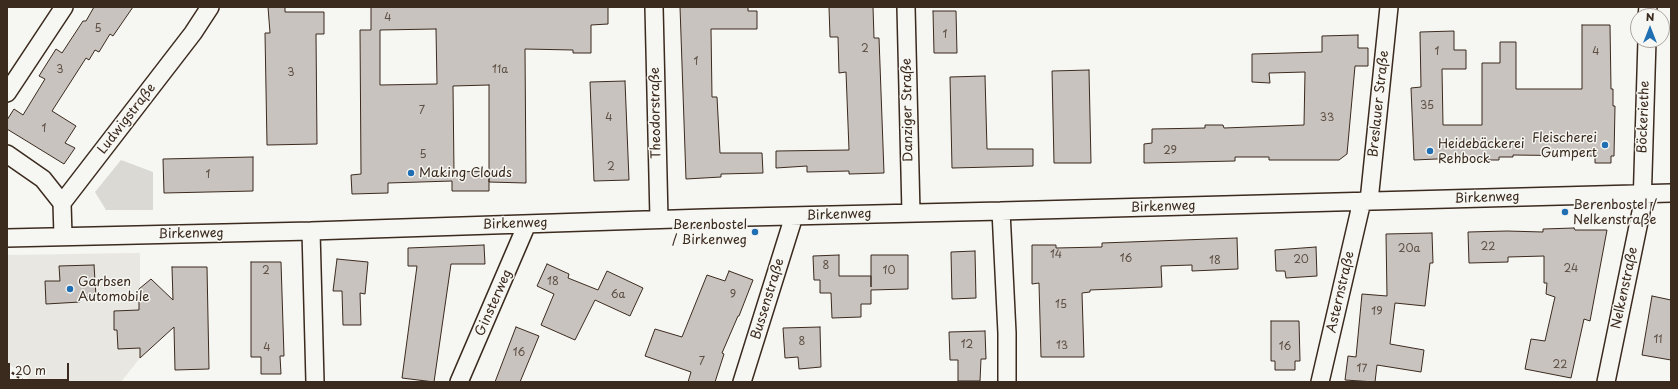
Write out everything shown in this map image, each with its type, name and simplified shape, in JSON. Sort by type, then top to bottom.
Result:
[{"type":"street","points":[[7,93],[64,7]]},
{"type":"street","name":"Ludwigstraße","points":[[62,203],[193,33],[210,7]]},
{"type":"street","name":"Theodorstraße","points":[[654,7],[659,219]]},
{"type":"street","name":"Danziger Straße","points":[[906,7],[911,213]]},
{"type":"street","name":"Breslauer Straße","points":[[1365,201],[1388,7]]},
{"type":"street","name":"Böckeriethe","points":[[1642,194],[1647,48]]},
{"type":"street","points":[[7,154],[43,180],[62,203],[63,236]]},
{"type":"street","name":"Birkenweg","points":[[7,238],[311,231],[659,219],[1671,193]]},
{"type":"street","name":"Nelkenstraße","points":[[1606,382],[1640,212],[1642,194]]},
{"type":"street","name":"Asternstraße","points":[[1320,382],[1365,201]]},
{"type":"street","points":[[1001,211],[1007,332],[1007,382]]},
{"type":"street","name":"Bussenstraße","points":[[742,382],[794,216]]},
{"type":"street","name":"Ginsterweg","points":[[459,382],[527,224]]},
{"type":"street","points":[[311,231],[315,382]]},
{"type":"path","points":[[7,369],[25,382]]},
{"type":"shaded area","points":[[121,160],[153,172],[153,210],[106,210],[95,192]]},
{"type":"shaded area","points":[[140,253],[140,358],[121,382],[34,382],[7,363],[7,255]]},
{"type":"building","points":[[94,7],[133,7],[113,36],[110,34],[99,52],[95,50],[89,60],[86,58],[52,111],[76,126],[65,143],[75,148],[64,164],[7,129],[7,120],[14,109],[23,115],[45,79],[39,76],[56,49],[62,53],[83,21],[86,21]]},
{"type":"building","points":[[268,7],[285,7],[285,12],[324,12],[324,34],[316,34],[317,144],[267,145],[265,33],[270,33]]},
{"type":"building","points":[[371,7],[608,7],[608,24],[591,25],[591,53],[573,53],[573,50],[525,49],[526,183],[489,182],[489,191],[452,191],[452,181],[388,183],[388,193],[352,194],[351,175],[361,174],[360,30],[371,30]],"holes":[[[436,29],[437,84],[380,85],[380,30]],[[489,85],[489,171],[454,172],[453,86]]]},
{"type":"building","points":[[680,7],[748,7],[748,11],[757,11],[757,29],[711,29],[712,97],[717,97],[720,153],[762,153],[763,173],[721,174],[721,177],[686,179]]},
{"type":"building","points":[[829,7],[873,7],[874,38],[879,38],[884,173],[849,174],[849,171],[807,172],[807,166],[776,168],[776,151],[849,150],[846,72],[839,73],[838,37],[830,37]]},
{"type":"building","points":[[933,11],[956,11],[957,53],[934,53]]},
{"type":"building","points":[[1582,25],[1610,25],[1611,89],[1613,89],[1613,106],[1615,106],[1614,156],[1611,156],[1611,163],[1595,163],[1595,156],[1513,155],[1513,157],[1499,157],[1499,160],[1481,160],[1481,157],[1414,160],[1411,88],[1421,87],[1420,32],[1454,31],[1454,50],[1466,50],[1466,69],[1442,69],[1443,125],[1482,125],[1482,63],[1500,63],[1500,42],[1516,42],[1516,89],[1582,89]]},
{"type":"building","points":[[1358,35],[1358,48],[1368,48],[1368,66],[1355,66],[1347,154],[1339,160],[1269,160],[1269,157],[1235,157],[1235,161],[1144,163],[1144,144],[1152,143],[1152,129],[1205,128],[1205,125],[1223,125],[1224,128],[1304,125],[1305,72],[1269,73],[1270,83],[1252,82],[1252,54],[1322,52],[1322,36]]},
{"type":"building","points":[[1089,70],[1091,163],[1054,163],[1052,71]]},
{"type":"building","points":[[985,76],[987,149],[1033,149],[1033,166],[952,168],[950,77]]},
{"type":"building","points":[[625,81],[629,180],[594,181],[590,82]]},
{"type":"building","points":[[253,157],[253,191],[164,193],[163,159]]},
{"type":"building","points":[[1574,228],[1575,230],[1607,230],[1590,321],[1584,319],[1571,378],[1525,369],[1531,339],[1545,341],[1555,297],[1546,294],[1547,283],[1544,283],[1544,256],[1508,257],[1508,262],[1469,263],[1468,232],[1543,232],[1543,229]]},
{"type":"building","points":[[1432,233],[1433,263],[1430,263],[1425,306],[1395,303],[1390,344],[1424,350],[1421,372],[1377,365],[1375,382],[1345,380],[1348,356],[1356,357],[1362,294],[1387,296],[1386,234]]},
{"type":"building","points":[[1237,238],[1238,269],[1192,271],[1192,265],[1161,266],[1162,287],[1090,290],[1090,292],[1082,293],[1084,357],[1041,357],[1039,283],[1032,284],[1032,245],[1056,245],[1056,248],[1102,247],[1102,243]]},
{"type":"building","points":[[484,245],[485,264],[451,264],[434,382],[402,378],[417,266],[408,266],[408,248]]},
{"type":"building","points":[[1316,247],[1317,276],[1286,278],[1285,271],[1276,271],[1275,250]]},
{"type":"building","points":[[975,251],[976,298],[952,299],[951,252]]},
{"type":"building","points":[[839,255],[839,276],[871,276],[871,255],[908,255],[908,289],[871,290],[871,304],[861,304],[861,317],[832,318],[831,293],[820,293],[820,280],[814,280],[813,256]]},
{"type":"building","points":[[337,259],[368,262],[365,294],[360,293],[361,325],[343,325],[342,291],[333,291]]},
{"type":"building","points":[[251,262],[281,262],[284,356],[280,356],[281,374],[261,374],[261,357],[251,357]]},
{"type":"building","points":[[547,264],[569,274],[568,278],[598,290],[607,271],[643,288],[630,316],[595,300],[575,340],[541,325],[554,294],[537,286]]},
{"type":"building","name":"Garbsen Automobile","points":[[94,265],[96,296],[80,297],[80,302],[46,304],[45,281],[60,281],[59,266]]},
{"type":"building","points":[[172,267],[207,267],[209,369],[175,370],[174,327],[140,358],[140,348],[118,349],[117,330],[114,330],[114,311],[139,310],[139,289],[151,279],[173,300]]},
{"type":"building","points":[[729,271],[753,280],[722,353],[724,354],[715,382],[688,382],[691,372],[645,356],[655,329],[682,337],[707,275],[725,281]]},
{"type":"building","points":[[1652,296],[1671,300],[1671,360],[1642,355]]},
{"type":"building","points":[[1271,321],[1299,321],[1300,361],[1295,361],[1295,370],[1275,370],[1275,361],[1271,361]]},
{"type":"building","points":[[516,327],[539,336],[520,382],[495,382]]},
{"type":"building","points":[[820,327],[821,367],[799,369],[798,357],[785,358],[783,328]]},
{"type":"building","points":[[985,331],[986,359],[981,359],[980,381],[958,381],[958,360],[950,360],[949,332]]},
{"type":"place","name":"Fleischerei Gumpert","points":[[1605,145]]},
{"type":"place","name":"Heidebäckerei Rehbock","points":[[1430,151]]},
{"type":"place","name":"Making Clouds","points":[[411,173]]},
{"type":"place","name":"Berenbostel / Nelkenstraße","points":[[1565,212]]},
{"type":"place","name":"Berenbostel / Birkenweg","points":[[755,232]]},
{"type":"place","name":"Garbsen Automobile","points":[[70,289]]}]
